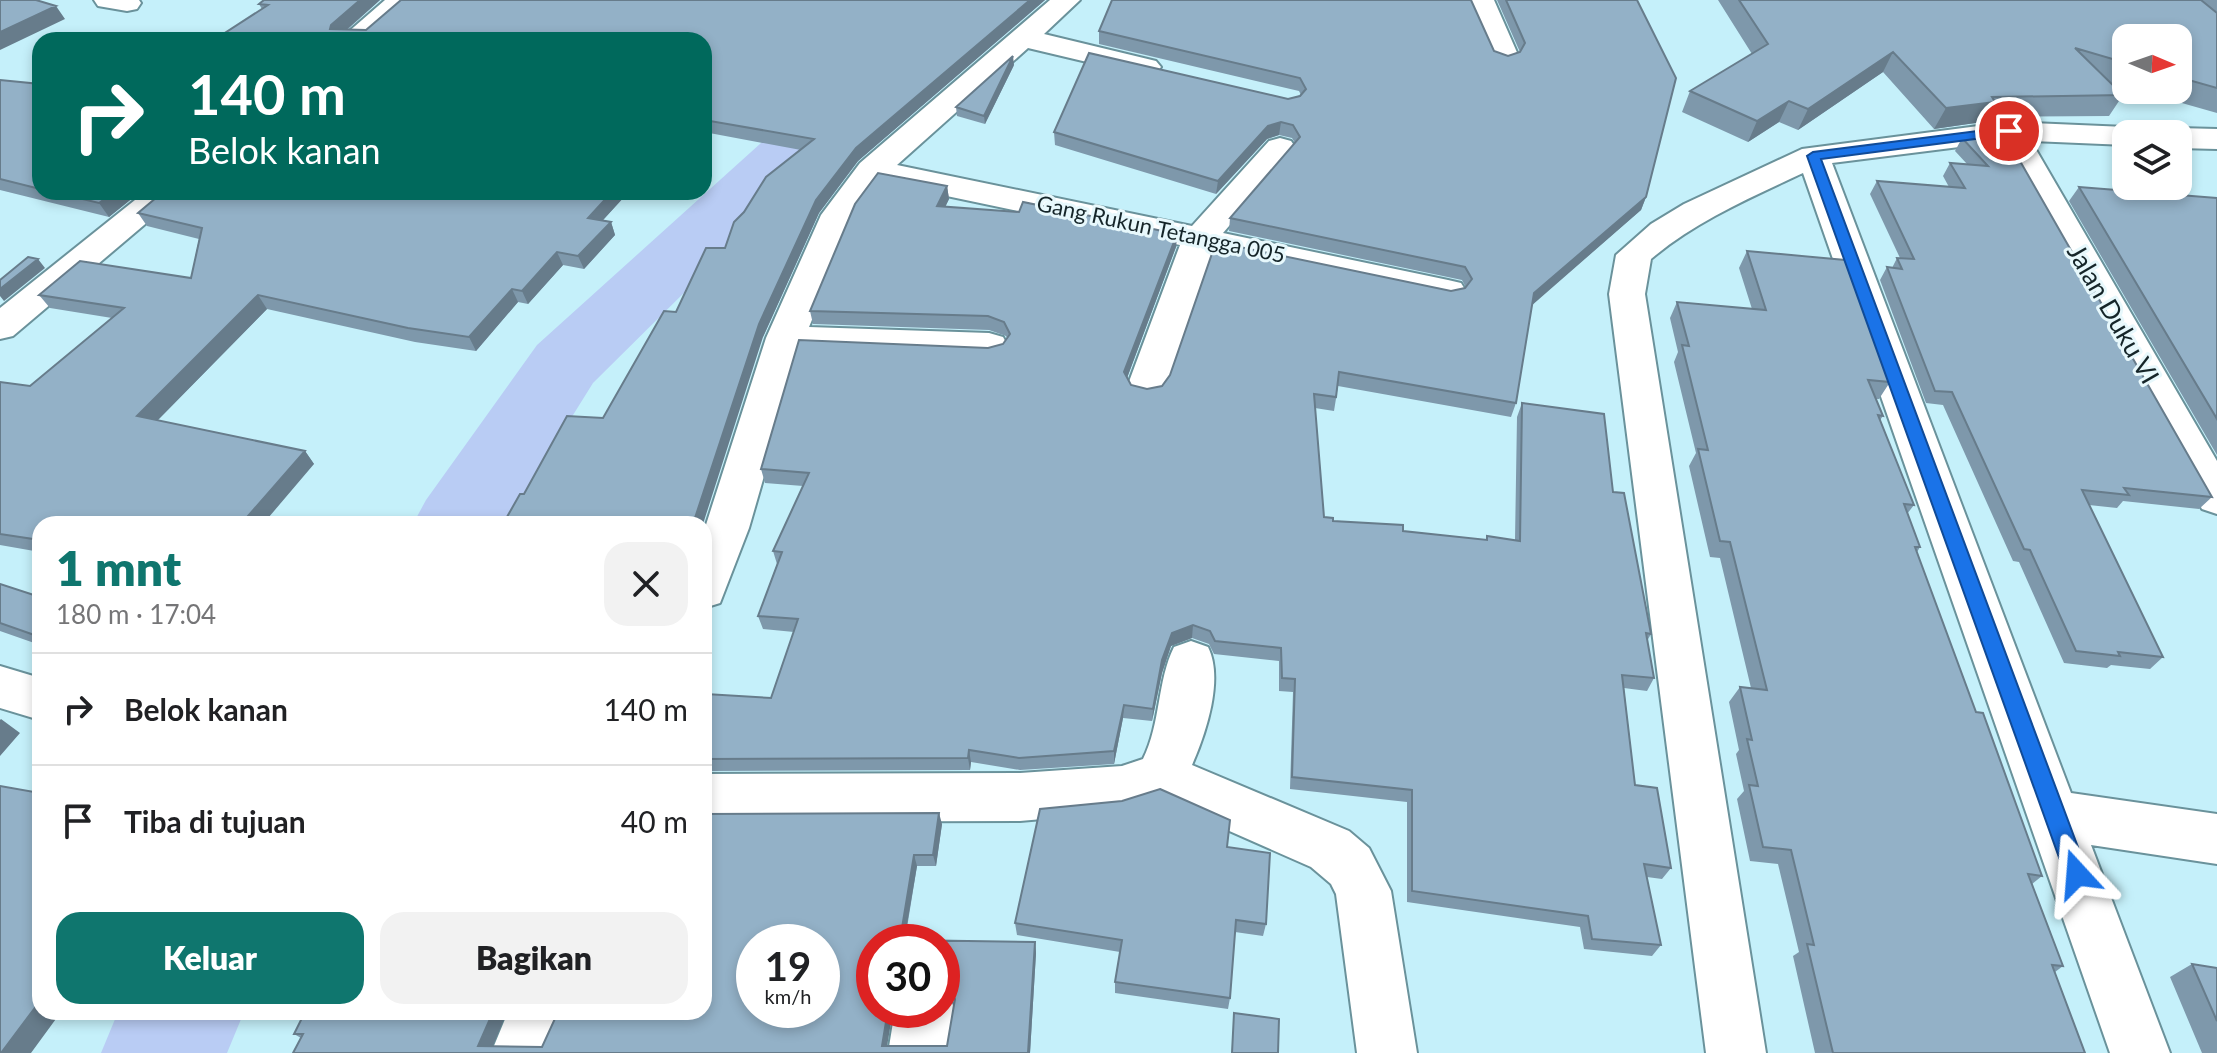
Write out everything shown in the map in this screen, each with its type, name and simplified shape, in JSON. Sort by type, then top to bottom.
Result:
[{"type":"street","points":[[363,32],[402,0]]},
{"type":"street","points":[[712,568],[785,338],[838,215],[872,170],[1066,0]]},
{"type":"street","points":[[1480,0],[1504,57]]},
{"type":"street","points":[[1023,38],[1178,74]]},
{"type":"street","points":[[1736,1053],[1627,294],[1634,255],[1663,231],[1696,211],[1813,156],[2009,131],[2112,135]]},
{"type":"street","name":"Jalan Duku VI","points":[[2009,131],[2217,498]]},
{"type":"street","points":[[2192,138],[2217,139]]},
{"type":"street","points":[[1147,387],[1201,237],[1280,148]]},
{"type":"street","points":[[1813,156],[2056,815],[2140,1053]]},
{"type":"street","name":"Gang Rukun Tetangga 005","points":[[872,170],[1448,291]]},
{"type":"street","points":[[0,327],[156,200]]},
{"type":"street","points":[[785,338],[989,346]]},
{"type":"street","points":[[1161,776],[1177,745],[1186,712],[1191,661]]},
{"type":"street","points":[[0,687],[32,697]]},
{"type":"street","points":[[712,798],[1020,797],[1122,789],[1161,776],[1330,849],[1350,866],[1363,891],[1387,1053]]},
{"type":"street","points":[[2056,815],[2217,839]]},
{"type":"street","points":[[521,1053],[535,1020]]},
{"type":"street","points":[[918,1053],[922,1028]]},
{"type":"building","points":[[0,0],[36,0],[56,6],[0,32]]},
{"type":"building","points":[[264,0],[360,0],[330,29],[366,30],[401,0],[1030,0],[856,148],[816,200],[759,324],[696,516],[508,516],[520,494],[524,494],[567,416],[603,418],[664,311],[676,312],[706,248],[725,248],[734,222],[766,177],[814,139],[712,121],[712,32],[226,32],[268,5],[259,4]]},
{"type":"building","points":[[1112,0],[1471,0],[1494,51],[1508,56],[1520,52],[1525,43],[1506,0],[1637,0],[1676,78],[1646,197],[1534,293],[1516,403],[1339,372],[1336,397],[1314,394],[1324,517],[1333,518],[1333,521],[1403,525],[1403,531],[1487,540],[1487,536],[1520,541],[1522,403],[1604,414],[1613,492],[1624,493],[1651,634],[1646,633],[1654,678],[1622,675],[1635,785],[1657,788],[1671,868],[1644,864],[1661,945],[1592,939],[1588,916],[1412,891],[1412,790],[1292,777],[1295,679],[1282,678],[1281,648],[1215,641],[1210,631],[1193,625],[1172,633],[1162,660],[1153,709],[1124,705],[1114,751],[1019,758],[969,750],[968,758],[712,759],[712,694],[771,698],[798,619],[758,616],[782,552],[773,551],[809,473],[761,469],[799,340],[988,348],[1003,344],[1010,334],[1004,322],[988,316],[810,311],[855,204],[878,173],[947,186],[937,206],[1019,212],[1023,202],[1177,234],[1124,372],[1131,385],[1147,389],[1162,386],[1170,375],[1216,242],[1451,291],[1465,288],[1472,279],[1465,267],[1230,218],[1300,137],[1293,125],[1281,122],[1268,126],[1218,181],[1054,132],[1089,53],[1288,99],[1300,96],[1306,89],[1300,78],[1099,31]]},
{"type":"building","points":[[1739,0],[2201,0],[2217,13],[2217,88],[2192,81],[2192,24],[2112,24],[2112,59],[2075,48],[2112,84],[2112,95],[1992,97],[1995,102],[1946,108],[1893,52],[1808,109],[1789,101],[1757,121],[1690,91],[1768,44]]},
{"type":"building","points":[[1013,56],[984,116],[956,107]]},
{"type":"building","points":[[0,80],[32,83],[32,187],[0,179]]},
{"type":"building","points":[[2004,133],[2212,497],[2124,488],[2129,495],[2082,490],[2163,657],[2076,651],[2030,550],[2024,549],[1952,392],[1935,391],[1887,267],[1902,269],[1897,258],[1914,259],[1877,181],[1965,188],[1950,163],[1988,166],[1962,138]]},
{"type":"building","points":[[2079,187],[2112,190],[2112,200],[2192,200],[2192,196],[2217,198],[2217,419]]},
{"type":"building","points":[[153,200],[605,200],[588,218],[611,222],[578,256],[557,252],[522,291],[512,289],[469,337],[408,328],[258,295],[137,416],[305,451],[248,516],[32,516],[32,539],[0,534],[0,382],[30,386],[124,308],[39,295],[80,261],[191,278],[202,228],[138,213]]},
{"type":"building","points":[[1747,251],[1845,260],[1890,382],[1868,380],[1883,416],[1878,415],[1914,505],[1904,504],[1920,547],[1915,547],[1976,712],[1983,713],[2042,876],[2028,874],[2063,966],[2052,965],[2085,1053],[1833,1053],[1807,944],[1814,945],[1791,850],[1763,847],[1749,785],[1758,786],[1747,739],[1752,740],[1740,687],[1767,690],[1730,542],[1720,541],[1698,449],[1708,450],[1682,345],[1689,346],[1677,302],[1766,310]]},
{"type":"building","points":[[28,257],[38,259],[0,289],[0,280]]},
{"type":"building","points":[[0,584],[32,594],[32,634],[0,623]]},
{"type":"building","points":[[0,786],[32,792],[32,1012],[0,1053]]},
{"type":"building","points":[[1160,789],[1230,820],[1227,847],[1270,853],[1266,924],[1236,920],[1230,998],[1115,982],[1122,940],[1015,923],[1040,809],[1122,801]]},
{"type":"building","points":[[939,813],[933,855],[914,855],[903,924],[856,924],[856,1028],[885,1028],[882,1046],[947,1046],[950,1028],[960,1028],[960,941],[1035,942],[1028,1053],[293,1053],[303,1034],[294,1034],[301,1020],[489,1020],[478,1046],[542,1047],[554,1020],[712,1020],[712,814]]},
{"type":"building","points":[[2192,964],[2217,968],[2217,1021]]},
{"type":"building","points":[[1234,1013],[1279,1019],[1278,1053],[1232,1053]]},
{"type":"waterway","points":[[463,516],[565,364],[787,154],[874,0]]},
{"type":"waterway","points":[[163,1053],[179,1020]]},
{"type":"route","points":[[2009,131],[1813,156],[2077,874]]}]
